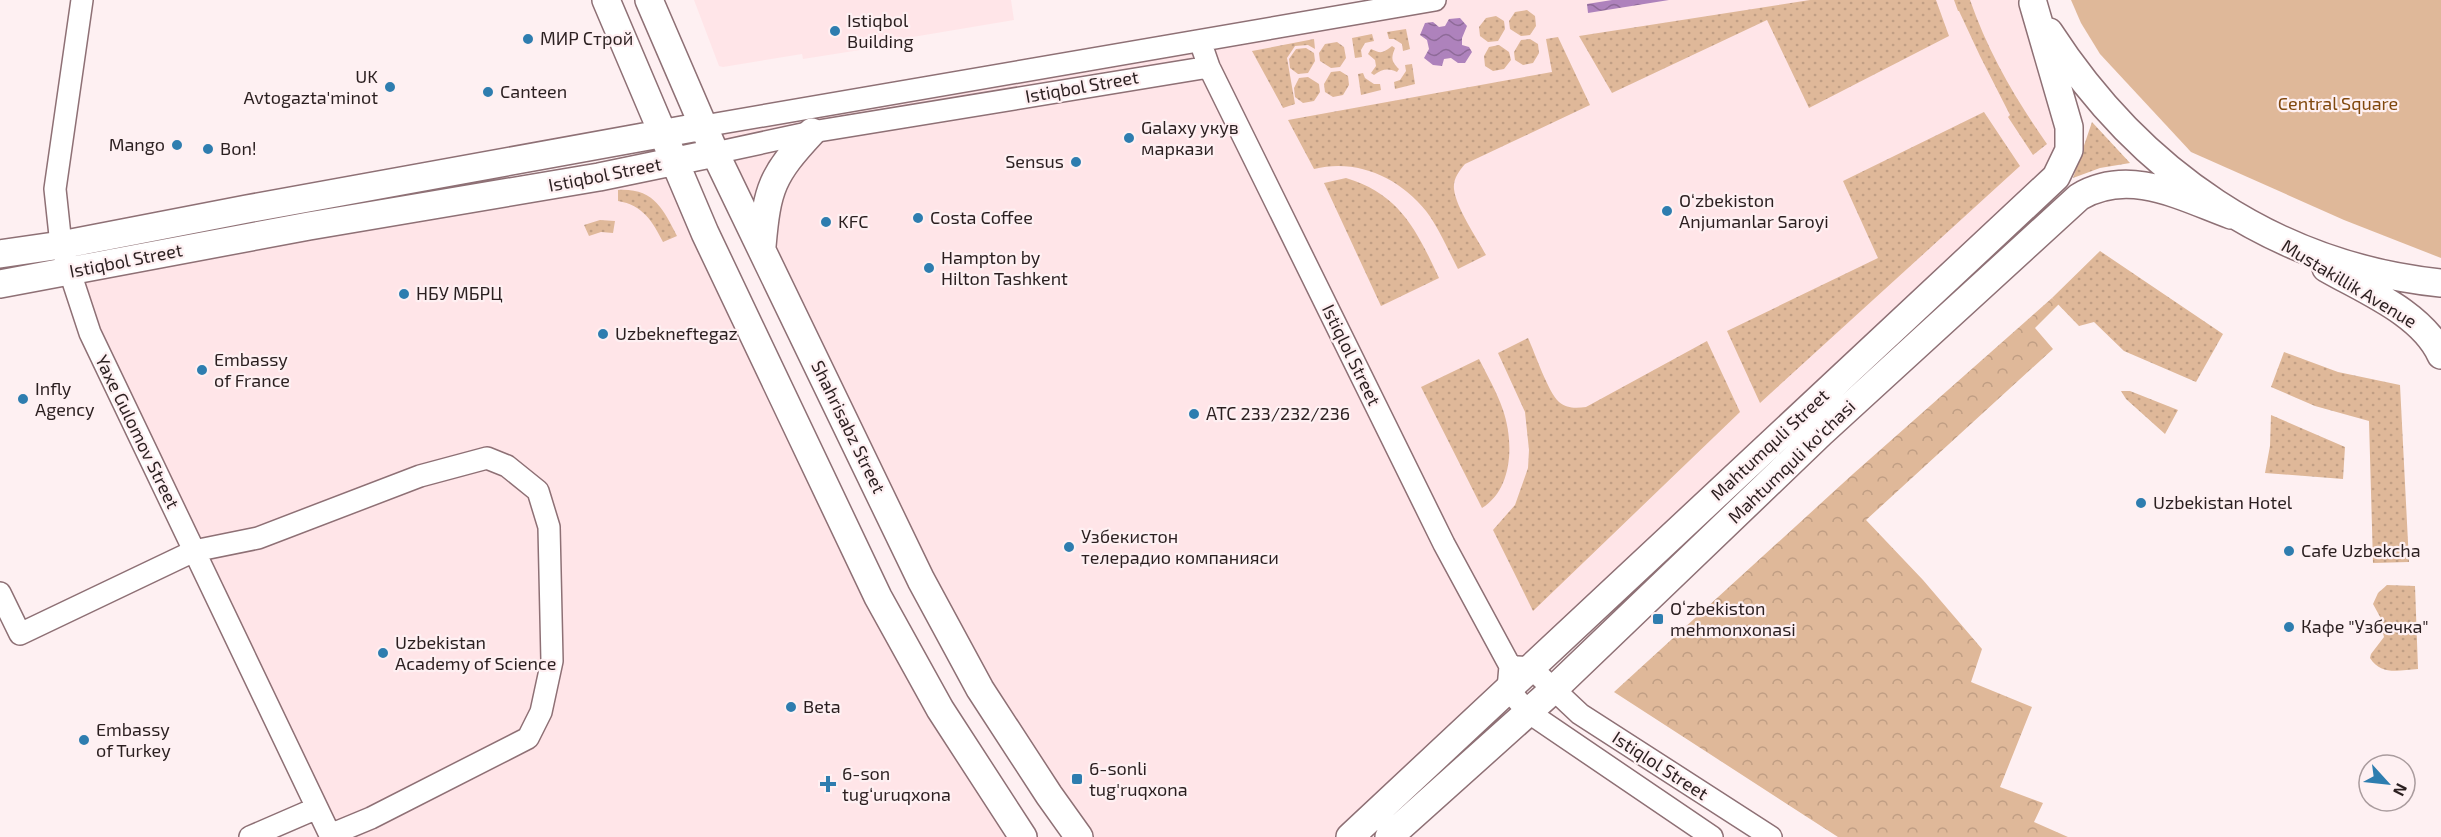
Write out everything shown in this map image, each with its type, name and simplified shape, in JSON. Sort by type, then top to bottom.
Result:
[{"type":"main road","points":[[606,0],[673,162],[719,263],[878,597],[940,709],[1023,837]]},
{"type":"main road","name":"Shahrisabz Street","points":[[649,0],[715,153],[921,580],[1014,742],[1079,837]]},
{"type":"main road","points":[[2032,1],[2058,45],[2103,103],[2175,174],[2239,219],[2295,245],[2369,270],[2441,283]]},
{"type":"main road","name":"Mahtumquli Street","points":[[1350,837],[1516,675],[2056,177],[2069,150],[2069,127],[2032,1]]},
{"type":"main road","name":"Istiqbol Street","points":[[0,254],[61,245],[304,198],[704,126]]},
{"type":"main road","points":[[762,248],[766,206],[776,177],[785,162],[812,132]]},
{"type":"main road","name":"Istiqbol Street","points":[[0,284],[309,226],[599,177],[715,153]]},
{"type":"main road","name":"Mahtumquli ko'chasi","points":[[1389,837],[1553,690],[1821,433],[2079,197],[2101,186],[2122,183],[2140,184],[2239,219]]},
{"type":"main road","name":"Mustakillik Avenue","points":[[2239,219],[2409,316],[2428,334],[2441,355]]},
{"type":"street","name":"Yaxe Gulomov Street","points":[[82,0],[55,189],[61,245],[69,272],[90,333],[331,836]]},
{"type":"street","name":"Istiqbol Street","points":[[704,126],[1435,0]]},
{"type":"street","name":"Istiqlol Street","points":[[1200,41],[1209,67],[1444,544],[1516,675],[1528,712],[1712,837]]},
{"type":"street","name":"Istiqbol Street","points":[[715,153],[812,132],[1209,67]]},
{"type":"street","points":[[0,593],[20,634],[194,551],[258,538],[420,476],[487,458],[507,466],[538,491],[549,527],[552,661],[541,712],[528,738],[331,836]]},
{"type":"street","name":"Istiqlol Street","points":[[1516,675],[1553,690],[1580,714],[1771,837]]},
{"type":"street","points":[[250,837],[317,808]]},
{"type":"street","points":[[1726,837],[1739,818]]},
{"type":"shaded area","name":"Istiqbol Building","points":[[694,0],[1011,0],[1014,20],[859,46],[860,50],[803,59],[802,54],[723,67],[719,66]]},
{"type":"shaded area","points":[[1435,0],[2031,0],[2069,150],[1350,837],[1079,837],[1014,742],[704,126]]},
{"type":"shaded area","points":[[673,162],[878,597],[1023,837],[331,837],[69,272]]},
{"type":"green space","points":[[1810,0],[1936,0],[1949,36],[1809,108],[1767,20],[1612,93],[1579,36]]},
{"type":"green space","points":[[1954,0],[1970,0],[1985,38],[2004,75],[2047,144],[2033,155],[2008,117],[2010,115]]},
{"type":"green space","name":"Central Square","points":[[2071,0],[2441,0],[2441,258],[2344,220],[2191,152],[2100,54],[2081,23]]},
{"type":"green space","points":[[1527,10],[1535,16],[1536,26],[1530,35],[1521,36],[1510,29],[1509,21],[1515,12]]},
{"type":"green space","points":[[1496,16],[1504,21],[1505,29],[1498,41],[1488,42],[1480,36],[1479,27],[1486,18]]},
{"type":"green space","points":[[1406,29],[1410,49],[1403,51],[1402,44],[1389,39],[1387,32]]},
{"type":"green space","points":[[1372,34],[1374,41],[1365,43],[1361,50],[1362,57],[1355,58],[1352,38]]},
{"type":"green space","points":[[1558,37],[1590,105],[1465,164],[1457,175],[1454,189],[1463,214],[1486,255],[1458,269],[1435,225],[1415,199],[1390,180],[1361,168],[1330,166],[1314,169],[1288,120],[1552,72],[1546,39]]},
{"type":"green space","points":[[1314,39],[1315,49],[1308,45],[1295,46],[1287,58],[1295,104],[1283,108],[1252,51]]},
{"type":"green space","points":[[1530,39],[1538,44],[1539,53],[1533,63],[1523,65],[1515,60],[1514,52],[1521,40]]},
{"type":"green space","points":[[1337,42],[1344,47],[1346,58],[1340,67],[1331,68],[1320,61],[1319,53],[1325,44]]},
{"type":"green space","points":[[1499,45],[1509,52],[1511,60],[1504,69],[1493,71],[1485,66],[1484,56],[1489,47]]},
{"type":"green space","points":[[1392,46],[1395,48],[1392,59],[1399,69],[1397,72],[1383,70],[1374,75],[1371,73],[1376,66],[1375,60],[1368,54],[1371,49],[1382,52]]},
{"type":"green space","points":[[1306,48],[1314,53],[1315,61],[1308,73],[1298,74],[1290,68],[1289,59],[1296,49]]},
{"type":"green space","points":[[1412,64],[1415,84],[1395,89],[1394,82],[1400,80],[1406,71],[1405,65]]},
{"type":"green space","points":[[1340,71],[1348,76],[1349,85],[1343,95],[1333,97],[1325,92],[1324,84],[1331,72]]},
{"type":"green space","points":[[1363,73],[1365,78],[1374,84],[1380,84],[1381,90],[1361,95],[1358,74]]},
{"type":"green space","points":[[1308,77],[1319,84],[1320,92],[1314,101],[1303,103],[1295,97],[1294,88],[1299,78]]},
{"type":"green space","points":[[1984,112],[2020,166],[1760,403],[1727,331],[1878,258],[1843,181]]},
{"type":"green space","points":[[2092,122],[2130,163],[2100,168],[2073,178]]},
{"type":"green space","points":[[1346,178],[1365,185],[1393,204],[1414,230],[1439,278],[1381,306],[1324,183]]},
{"type":"green space","points":[[618,190],[640,193],[656,202],[677,236],[663,242],[641,210],[618,201]]},
{"type":"green space","points":[[600,220],[615,221],[613,233],[601,232],[589,236],[584,225]]},
{"type":"green space","points":[[2100,251],[2223,334],[2196,382],[2124,351],[2094,322],[2079,326],[2052,298]]},
{"type":"green space","points":[[2052,298],[2059,304],[2035,328],[2053,349],[1866,520],[1923,580],[1982,649],[1971,682],[2032,707],[2000,787],[2043,803],[2034,822],[2068,837],[1838,837],[1614,692],[1853,474]]},
{"type":"green space","points":[[1528,338],[1555,397],[1562,404],[1576,408],[1586,407],[1707,341],[1740,412],[1533,611],[1493,530],[1515,505],[1528,468],[1529,450],[1525,412],[1498,353]]},
{"type":"green space","points":[[2284,352],[2338,372],[2400,385],[2409,562],[2373,563],[2369,421],[2315,406],[2271,387]]},
{"type":"green space","points":[[1479,359],[1503,410],[1509,436],[1505,477],[1492,500],[1482,508],[1421,387]]},
{"type":"green space","points":[[2121,391],[2130,391],[2178,410],[2165,434],[2126,399]]},
{"type":"green space","points":[[2271,415],[2345,447],[2343,479],[2265,473],[2270,446]]},
{"type":"green space","points":[[2387,585],[2415,586],[2418,669],[2385,670],[2374,664],[2370,658],[2384,637],[2382,629],[2384,624],[2373,604],[2378,593]]},
{"type":"water","points":[[1612,0],[1669,0],[1588,13],[1587,4]]},
{"type":"water","points":[[1460,18],[1467,26],[1462,45],[1469,47],[1472,52],[1465,63],[1458,63],[1451,58],[1444,59],[1442,66],[1433,65],[1424,58],[1429,49],[1427,40],[1420,35],[1425,23],[1433,22],[1439,27],[1445,26],[1449,19]]},
{"type":"place","name":"Istiqbol Building","points":[[835,31]]},
{"type":"place","name":"МИР Строй","points":[[528,39]]},
{"type":"place","name":"UK Avtogazta'minot","points":[[390,87]]},
{"type":"place","name":"Canteen","points":[[488,92]]},
{"type":"place","name":"Galaxy укув маркази","points":[[1129,138]]},
{"type":"place","name":"Mango","points":[[177,145]]},
{"type":"place","name":"Bon!","points":[[208,149]]},
{"type":"place","name":"Sensus","points":[[1076,162]]},
{"type":"place","name":"O‘zbekiston Anjumanlar Saroyi","points":[[1667,211]]},
{"type":"place","name":"Costa Coffee","points":[[918,218]]},
{"type":"place","name":"KFC","points":[[826,222]]},
{"type":"place","name":"Hampton by Hilton Tashkent","points":[[929,268]]},
{"type":"place","name":"НБУ МБРЦ","points":[[404,294]]},
{"type":"place","name":"Uzbekneftegaz","points":[[603,334]]},
{"type":"place","name":"Embassy of France","points":[[202,370]]},
{"type":"place","name":"Infly Agency","points":[[23,399]]},
{"type":"place","name":"АТС 233/232/236","points":[[1194,414]]},
{"type":"place","name":"Uzbekistan Hotel","points":[[2141,503]]},
{"type":"place","name":"Узбекистон телерадио компанияси","points":[[1069,547]]},
{"type":"place","name":"Cafe Uzbekcha","points":[[2289,551]]},
{"type":"place","name":"Oʻzbekiston mehmonxonasi","points":[[1658,619]]},
{"type":"place","name":"Кафе \"Узбечка\"","points":[[2289,627]]},
{"type":"place","name":"Uzbekistan Academy of Science","points":[[383,653]]},
{"type":"place","name":"Beta","points":[[791,707]]},
{"type":"place","name":"Embassy of Turkey","points":[[84,740]]},
{"type":"place","name":"6-sonli tug'ruqxona","points":[[1077,779]]},
{"type":"place","name":"6-son tug‘uruqxona","points":[[828,784]]}]
